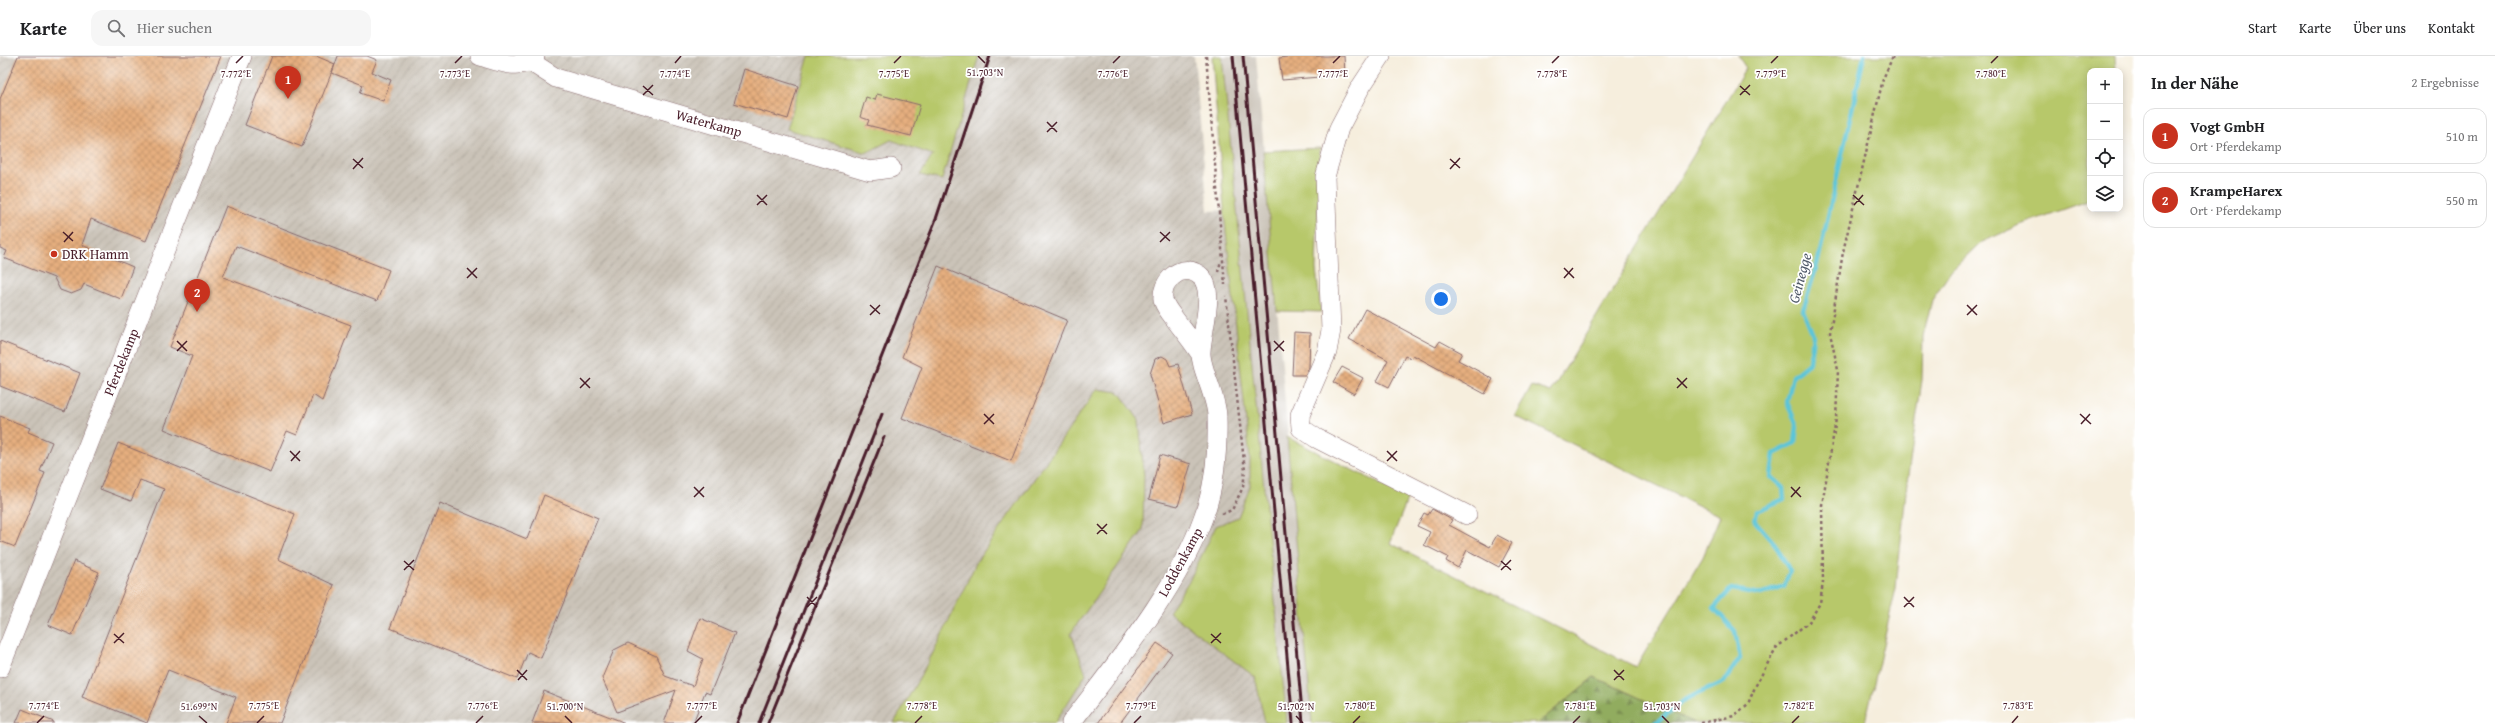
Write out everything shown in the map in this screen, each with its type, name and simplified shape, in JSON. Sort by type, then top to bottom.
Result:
[{"type":"street","name":"Pferdekamp","points":[[0,668],[242,56]]},
{"type":"street","name":"Waterkamp","points":[[480,56],[516,65],[533,59],[556,78],[870,171],[891,168]]},
{"type":"street","points":[[1381,56],[1360,88],[1339,128],[1325,177],[1331,330],[1327,352],[1300,415],[1301,428],[1316,438],[1467,515]]},
{"type":"street","name":"Loddenkamp","points":[[1071,723],[1151,614],[1191,549],[1204,517],[1218,448],[1217,415],[1200,353]]},
{"type":"path","points":[[1700,723],[1734,716],[1748,704],[1755,687],[1776,648],[1809,622],[1820,603],[1823,582],[1822,505],[1836,419],[1838,370],[1830,333],[1847,236],[1883,79],[1893,56]]},
{"type":"shaded area","points":[[0,56],[1194,56],[1208,211],[1236,210],[1287,723],[0,723]]},
{"type":"shaded area","points":[[1222,56],[1256,56],[1312,723],[1287,723]]},
{"type":"green space","points":[[809,56],[979,56],[942,180],[920,175],[933,155],[891,140],[866,153],[787,129]]},
{"type":"green space","points":[[1212,56],[1222,56],[1287,723],[1265,723],[1255,677],[1169,612],[1190,579],[1216,526],[1238,517],[1250,486],[1250,459],[1225,222]]},
{"type":"green space","points":[[1738,56],[2115,56],[2116,68],[2087,68],[2087,201],[2020,225],[1980,243],[1951,271],[1932,300],[1923,336],[1922,380],[1907,482],[1896,588],[1865,723],[1694,723],[1594,677],[1538,723],[1312,723],[1287,437],[1408,498],[1390,543],[1636,667],[1703,557],[1720,516],[1515,416],[1532,386],[1551,392],[1746,68]]},
{"type":"green space","points":[[1320,148],[1316,269],[1321,312],[1277,311],[1263,151]]},
{"type":"green space","points":[[1097,389],[1119,392],[1139,420],[1144,475],[1143,530],[1071,633],[1086,674],[1055,723],[894,723],[934,651],[977,561]]},
{"type":"green space","points":[[1594,677],[1692,722],[1694,723],[1538,723]]},
{"type":"building","points":[[18,56],[221,56],[146,241],[91,219],[82,245],[133,267],[121,299],[84,284],[81,290],[71,294],[60,290],[54,278],[4,258],[7,251],[0,248],[0,99]]},
{"type":"building","points":[[272,56],[316,56],[335,64],[302,147],[245,125]]},
{"type":"building","points":[[338,56],[367,56],[377,60],[372,72],[391,80],[383,101],[360,93],[363,85],[332,73]]},
{"type":"building","points":[[1295,56],[1344,56],[1345,75],[1282,80],[1279,58]]},
{"type":"building","points":[[744,69],[798,86],[788,119],[734,103]]},
{"type":"building","points":[[877,94],[920,105],[911,136],[867,125],[869,120],[860,117],[866,97],[875,100]]},
{"type":"building","points":[[226,206],[389,270],[377,301],[236,246],[223,277],[351,325],[322,401],[313,395],[297,435],[287,431],[270,472],[164,429],[192,356],[170,347]]},
{"type":"building","points":[[938,266],[1067,320],[1011,461],[902,418],[922,367],[902,357]]},
{"type":"building","points":[[1365,309],[1436,347],[1440,341],[1462,353],[1458,360],[1493,379],[1485,394],[1413,355],[1411,359],[1405,356],[1389,387],[1377,381],[1388,360],[1349,339]]},
{"type":"building","points":[[1294,332],[1310,333],[1309,367],[1305,375],[1292,375]]},
{"type":"building","points":[[0,341],[80,373],[65,412],[0,386]]},
{"type":"building","points":[[1162,356],[1167,359],[1170,366],[1178,364],[1192,414],[1164,423],[1150,374],[1155,359]]},
{"type":"building","points":[[1342,367],[1363,378],[1354,394],[1333,382]]},
{"type":"building","points":[[0,416],[30,428],[28,432],[52,442],[40,471],[45,473],[15,547],[0,541]]},
{"type":"building","points":[[118,443],[295,514],[278,559],[334,585],[280,723],[226,723],[236,697],[168,670],[147,723],[82,697],[164,489],[140,480],[131,501],[100,489]]},
{"type":"building","points":[[1160,455],[1191,464],[1178,506],[1149,499]]},
{"type":"building","points":[[544,495],[598,518],[541,658],[528,652],[517,679],[390,628],[440,503],[527,539]]},
{"type":"building","points":[[1432,509],[1452,520],[1449,525],[1490,547],[1497,535],[1512,543],[1499,567],[1467,550],[1458,568],[1446,561],[1448,557],[1424,545],[1430,532],[1417,526],[1424,513],[1428,515]]},
{"type":"building","points":[[74,561],[99,572],[72,635],[48,625]]},
{"type":"building","points":[[700,618],[735,633],[710,694],[705,692],[693,723],[664,723],[676,690],[617,712],[602,678],[614,650],[628,643],[656,656],[665,676],[693,686],[703,659],[688,651]]},
{"type":"building","points":[[1157,643],[1172,653],[1120,723],[1098,723]]},
{"type":"building","points":[[544,691],[623,722],[623,723],[532,723]]},
{"type":"building","points":[[22,709],[54,722],[54,723],[16,723]]},
{"type":"waterway","name":"Geinegge","points":[[1655,723],[1686,699],[1724,682],[1740,658],[1735,631],[1714,608],[1731,589],[1761,594],[1784,586],[1790,571],[1775,544],[1755,521],[1757,511],[1784,499],[1783,488],[1771,477],[1774,454],[1795,443],[1797,426],[1787,402],[1793,376],[1810,362],[1813,335],[1803,310],[1818,261],[1864,56]]},
{"type":"railway","points":[[737,723],[936,219],[990,56]]},
{"type":"railway","points":[[1233,56],[1293,723]]},
{"type":"railway","points":[[1243,56],[1303,723]]},
{"type":"railway","points":[[759,723],[882,414]]},
{"type":"railway","points":[[768,723],[884,437]]},
{"type":"place","name":"Vogt GmbH","points":[[288,99]]},
{"type":"place","name":"DRK Hamm","points":[[54,254]]},
{"type":"place","name":"KrampeHarex","points":[[197,312]]}]
